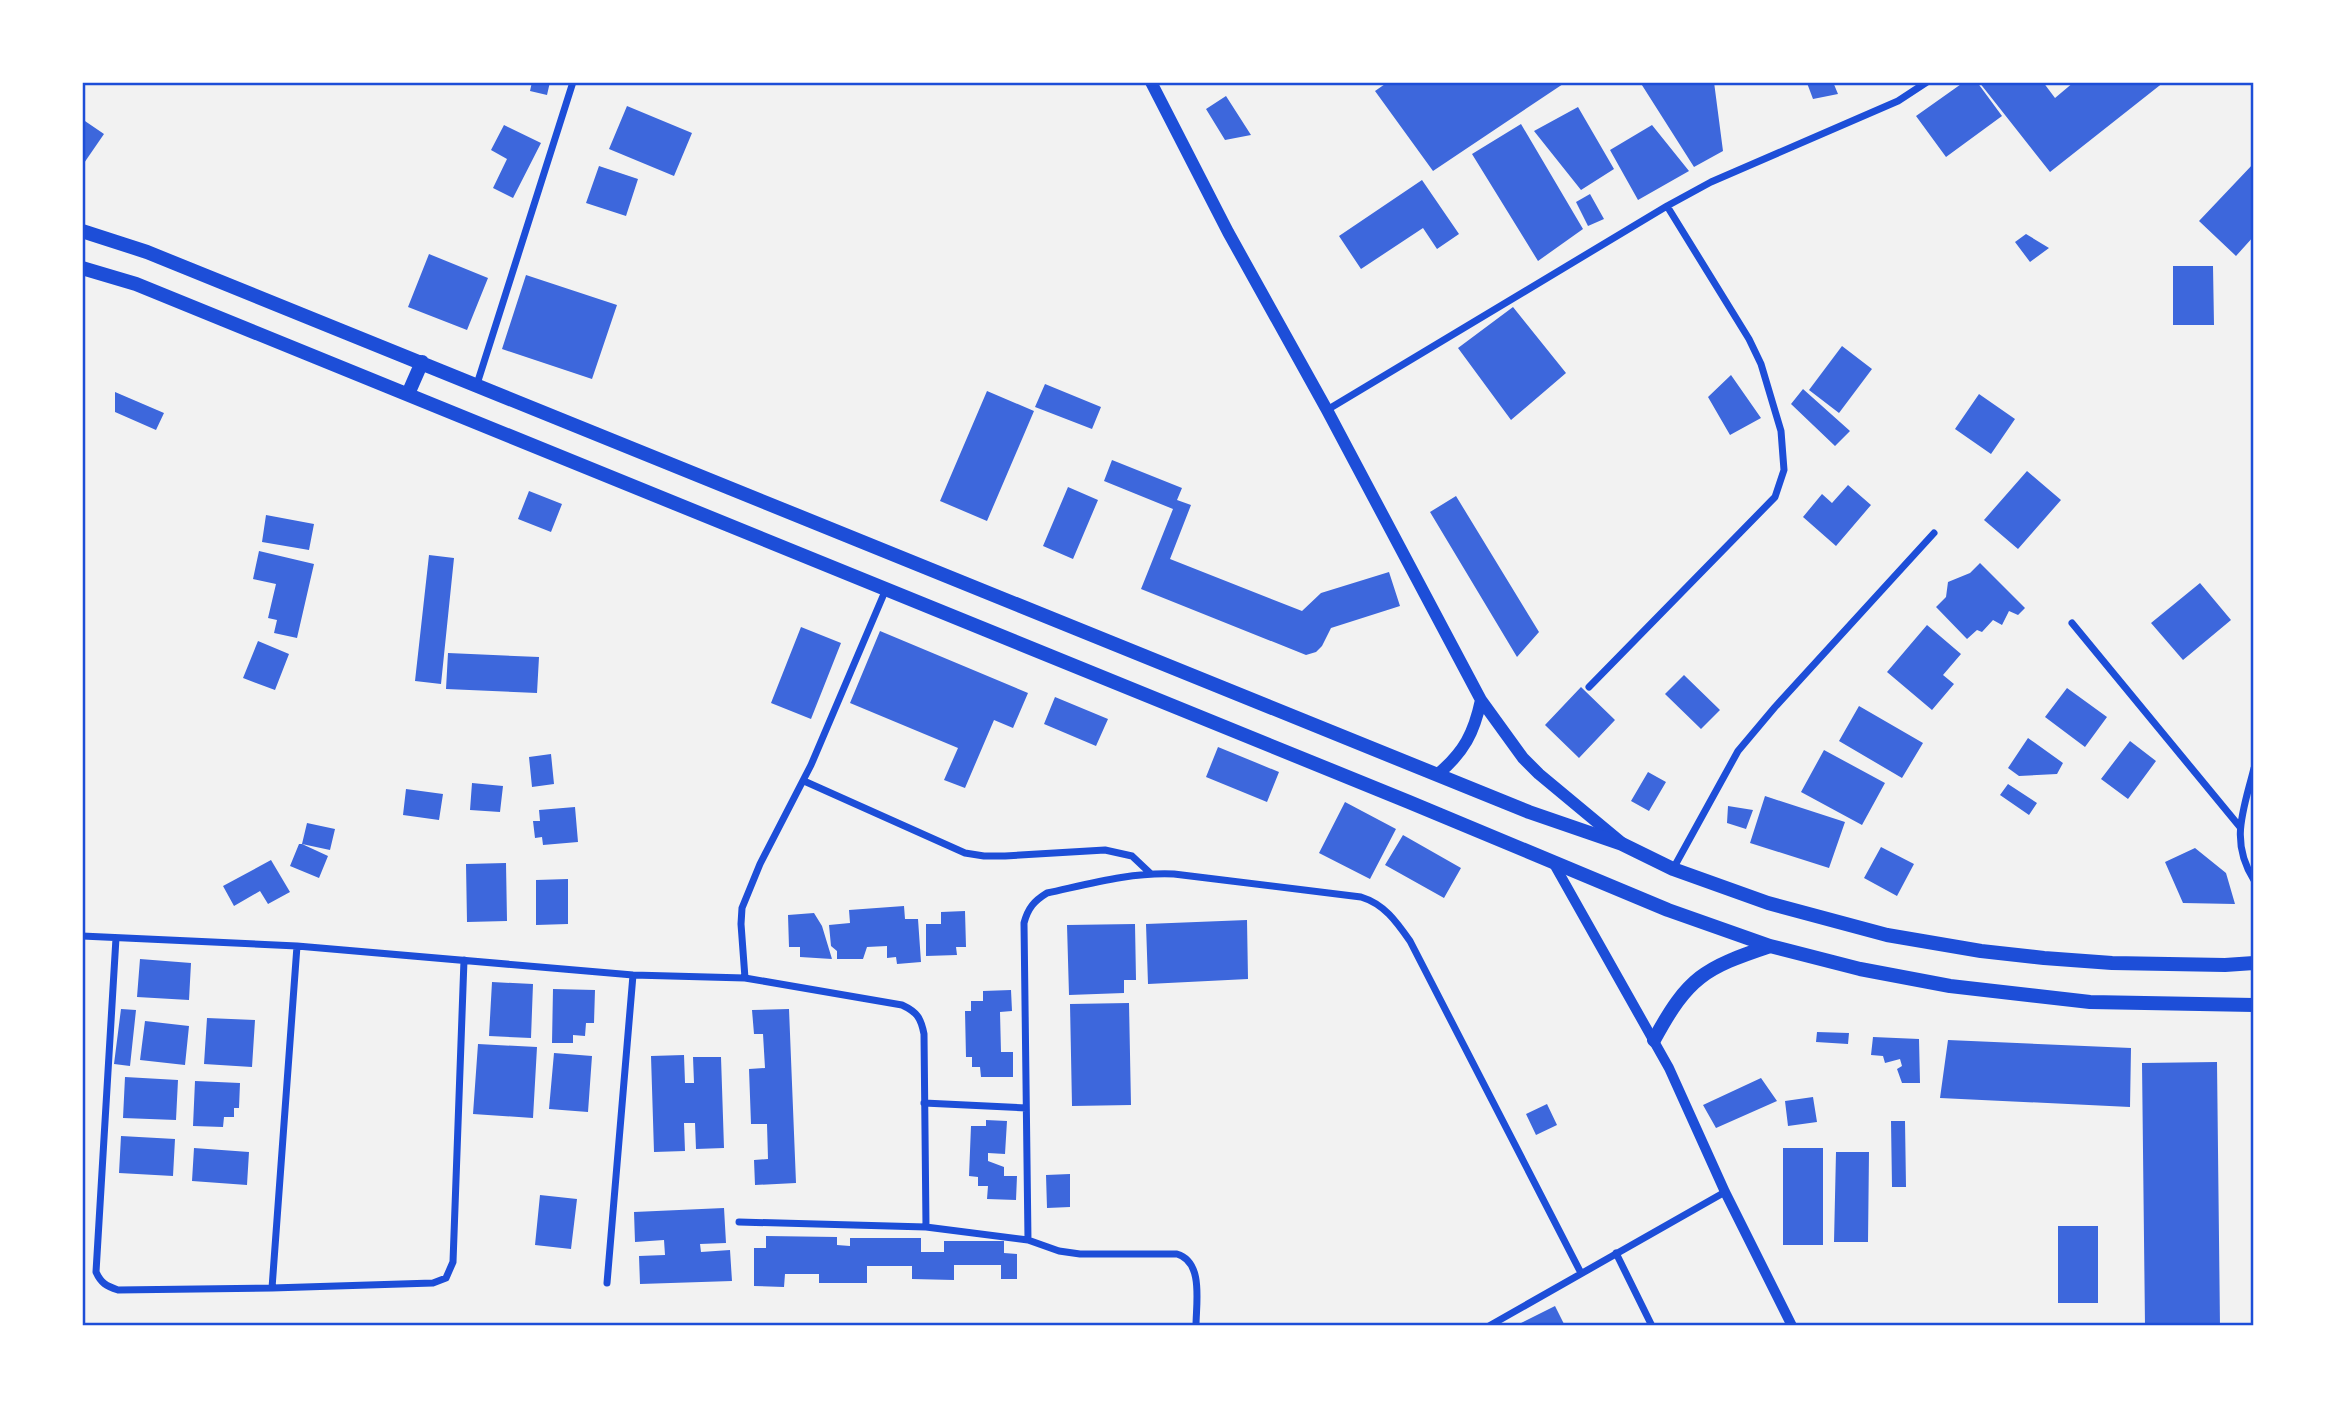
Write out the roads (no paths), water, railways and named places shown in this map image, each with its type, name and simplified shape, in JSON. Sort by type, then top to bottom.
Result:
[{"type":"highway","points":[[82,231],[147,252],[1530,812],[1622,844],[1673,869],[1768,903],[1887,935],[1981,951],[2112,963],[2225,965],[2254,962]]},
{"type":"highway","points":[[82,268],[136,284],[1396,797],[1554,864],[1668,910],[1770,946],[1860,969],[1962,988],[2090,1002],[2254,1005]]},
{"type":"highway","points":[[408,394],[422,362]]},
{"type":"highway","points":[[1654,1040],[1681,995],[1701,975],[1725,961],[1770,946]]},
{"type":"main road","points":[[1151,82],[1228,232],[1327,410],[1481,700],[1523,758],[1622,844]]},
{"type":"main road","points":[[1438,774],[1451,763],[1469,739],[1481,700]]},
{"type":"street","points":[[477,384],[573,82]]},
{"type":"street","points":[[1327,410],[1667,206],[1711,182],[1898,101],[1927,82]]},
{"type":"street","points":[[1589,687],[1775,497],[1784,470],[1782,431],[1761,364],[1667,206]]},
{"type":"street","points":[[1673,869],[1738,751],[1934,533]]},
{"type":"street","points":[[745,978],[742,908],[760,864],[804,781],[886,589]]},
{"type":"street","points":[[2072,623],[2241,827]]},
{"type":"street","points":[[2254,768],[2239,849],[2254,880]]},
{"type":"street","points":[[804,781],[965,853],[1005,856],[1105,850],[1132,856],[1150,873]]},
{"type":"street","points":[[1554,864],[1654,1040],[1791,1326]]},
{"type":"street","points":[[1028,1240],[1024,923],[1027,911],[1035,900],[1047,893],[1131,875],[1174,874],[1361,897],[1375,901],[1387,911],[1410,941],[1581,1273]]},
{"type":"street","points":[[82,936],[297,946],[633,975],[745,978],[902,1005],[916,1011],[924,1034],[926,1227]]},
{"type":"street","points":[[116,939],[96,1272],[107,1287],[118,1290],[433,1283],[446,1278],[453,1262],[464,960]]},
{"type":"street","points":[[272,1288],[297,946]]},
{"type":"street","points":[[607,1283],[633,975]]},
{"type":"street","points":[[924,1103],[1026,1108]]},
{"type":"street","points":[[1489,1326],[1725,1192]]},
{"type":"street","points":[[739,1222],[926,1227],[1028,1240],[1059,1251],[1080,1254],[1177,1254],[1185,1257],[1194,1269],[1196,1326]]},
{"type":"street","points":[[1616,1253],[1653,1326]]}]
